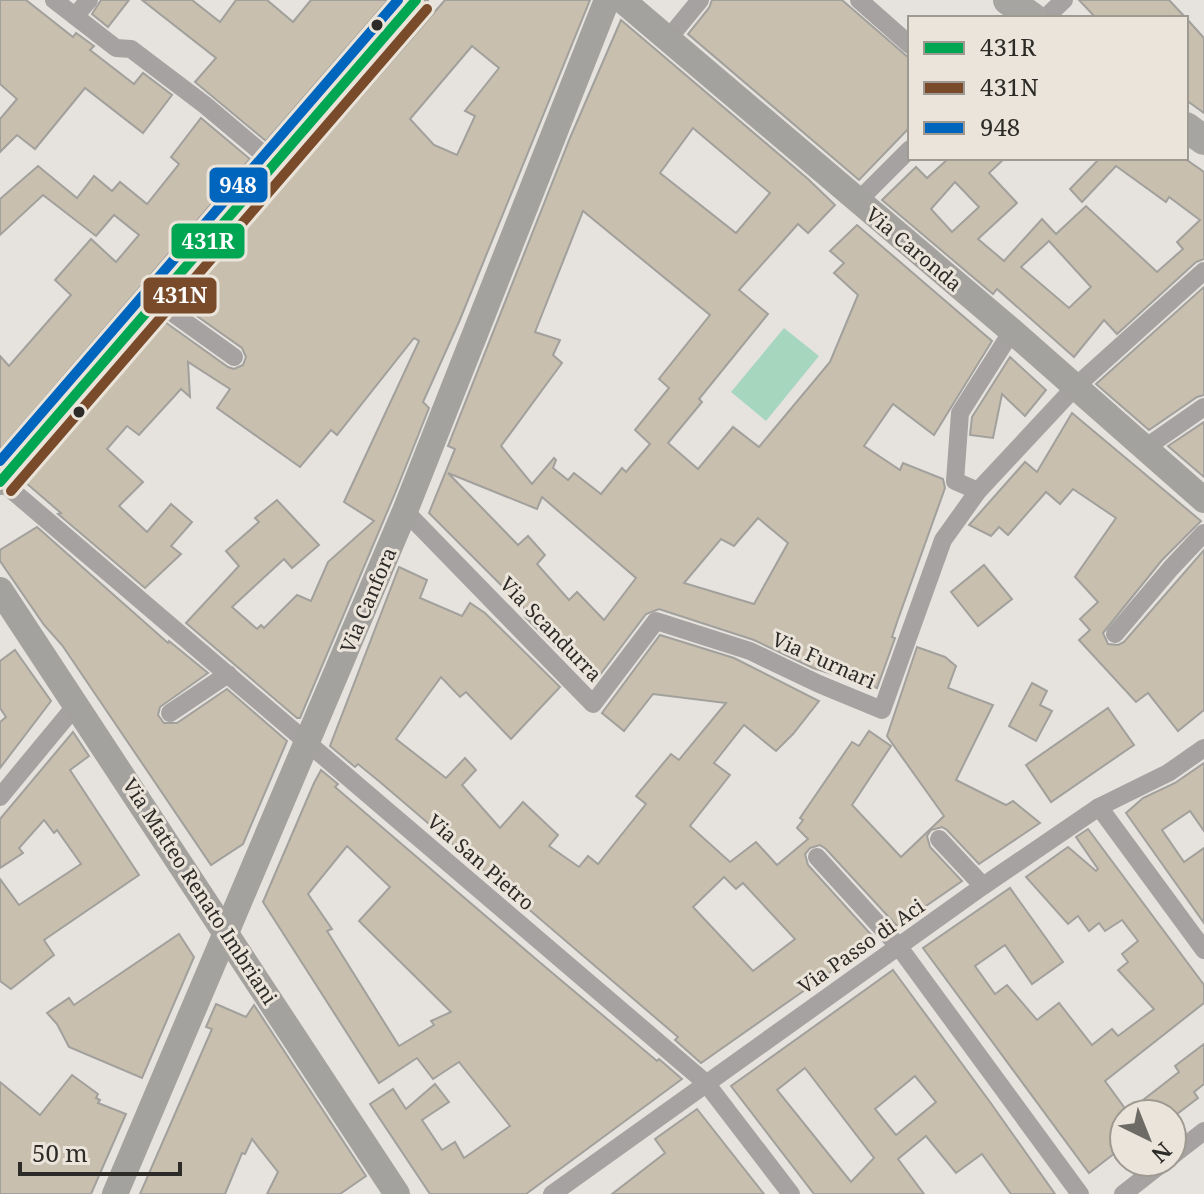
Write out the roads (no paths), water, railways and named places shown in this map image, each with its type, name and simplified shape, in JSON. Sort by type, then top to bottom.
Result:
[{"type":"main road","points":[[0,481],[416,0]]},
{"type":"main road","name":"Via Canfora","points":[[115,1194],[405,511],[607,0]]},
{"type":"main road","name":"Via Caronda","points":[[622,0],[1012,331],[1204,500]]},
{"type":"main road","points":[[1008,0],[1030,16]]},
{"type":"main road","name":"Via Matteo Renato Imbriani","points":[[0,590],[397,1194]]},
{"type":"street","points":[[54,0],[116,48],[131,49],[205,105],[275,164]]},
{"type":"street","points":[[75,16],[89,0]]},
{"type":"street","points":[[668,39],[700,0]]},
{"type":"street","points":[[859,0],[908,43]]},
{"type":"street","points":[[1047,16],[1064,0]]},
{"type":"street","points":[[857,202],[908,151]]},
{"type":"street","name":"Via Furnari","points":[[656,621],[750,651],[882,710],[943,540],[978,491],[1075,387],[1204,271]]},
{"type":"street","points":[[156,301],[234,357]]},
{"type":"street","points":[[978,491],[955,481],[960,413],[1012,331]]},
{"type":"street","points":[[1145,448],[1204,407]]},
{"type":"street","name":"Via San Pietro","points":[[0,481],[706,1083],[791,1194]]},
{"type":"street","name":"Via Scandurra","points":[[405,511],[593,704],[656,621]]},
{"type":"street","points":[[1115,634],[1204,533]]},
{"type":"street","points":[[170,713],[228,674]]},
{"type":"street","points":[[0,797],[77,704]]},
{"type":"street","name":"Via Passo di Aci","points":[[552,1194],[983,886],[1099,807],[1168,773],[1204,748]]},
{"type":"street","points":[[1099,807],[1204,950]]},
{"type":"street","points":[[939,839],[983,886]]},
{"type":"street","points":[[817,857],[899,947],[1080,1194]]},
{"type":"street","points":[[1188,1144],[1204,1131]]},
{"type":"street","points":[[1123,1194],[1144,1178]]}]
